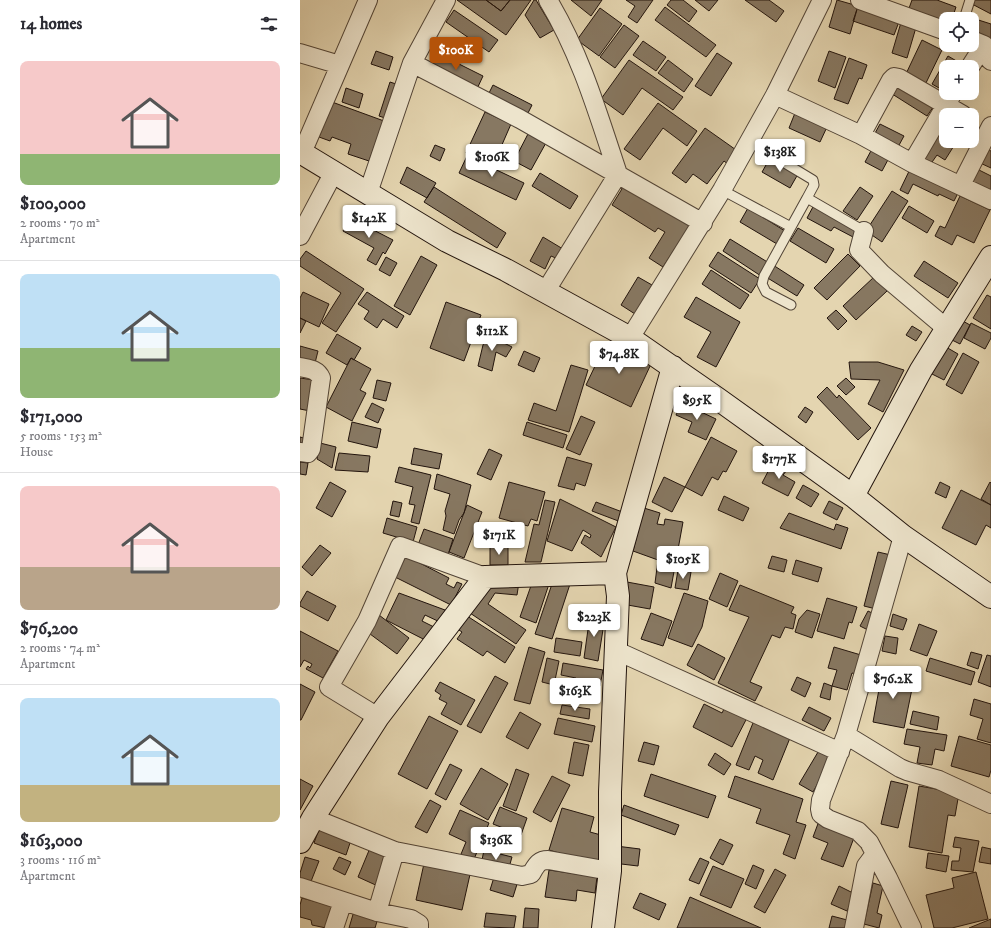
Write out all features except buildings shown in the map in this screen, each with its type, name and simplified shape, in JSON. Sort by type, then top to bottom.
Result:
[{"type":"street","points":[[368,0],[301,152],[448,240],[630,338],[853,496],[903,536],[991,597]]},
{"type":"street","points":[[368,193],[412,63],[446,0]]},
{"type":"street","points":[[548,0],[562,23],[581,64],[618,174]]},
{"type":"street","points":[[630,338],[703,223],[750,142],[822,0]]},
{"type":"street","points":[[860,0],[939,28]]},
{"type":"street","points":[[975,60],[982,49]]},
{"type":"street","points":[[300,53],[340,64]]},
{"type":"street","points":[[412,63],[520,119],[703,223]]},
{"type":"street","points":[[861,135],[894,77],[939,94]]},
{"type":"street","points":[[775,95],[861,135],[912,163],[991,200]]},
{"type":"street","points":[[912,163],[949,100]]},
{"type":"street","points":[[951,100],[958,108]]},
{"type":"street","points":[[961,185],[990,128],[979,123]]},
{"type":"street","points":[[300,236],[334,172]]},
{"type":"street","points":[[545,292],[618,174]]},
{"type":"street","points":[[864,231],[859,250],[882,274],[946,328]]},
{"type":"street","points":[[853,496],[921,370],[991,257]]},
{"type":"street","points":[[300,367],[313,370],[318,373],[321,378],[311,449],[308,453],[300,452]]},
{"type":"street","points":[[603,928],[610,871],[610,792],[617,652],[618,596],[614,573],[673,367]]},
{"type":"street","points":[[903,536],[843,743],[821,800],[820,809],[821,814],[828,819],[858,831],[869,842],[912,928]]},
{"type":"street","points":[[378,717],[329,687],[367,621],[400,546],[485,577],[614,573]]},
{"type":"street","points":[[300,842],[313,818],[378,717],[485,577]]},
{"type":"street","points":[[617,652],[843,743],[907,771],[939,780],[991,804]]},
{"type":"street","points":[[313,818],[395,851],[522,876],[531,874],[538,863],[542,860],[610,871]]},
{"type":"street","points":[[377,912],[395,851]]},
{"type":"street","points":[[854,928],[866,866],[875,854]]},
{"type":"street","points":[[300,887],[377,912],[411,919],[419,924],[419,928]]},
{"type":"street","points":[[334,928],[343,901]]},
{"type":"lane","points":[[966,12],[970,0]]},
{"type":"lane","points":[[750,142],[813,180],[814,184],[764,276],[762,284],[766,292],[791,305]]},
{"type":"lane","points":[[722,190],[791,227]]},
{"type":"lane","points":[[807,198],[864,231]]}]
